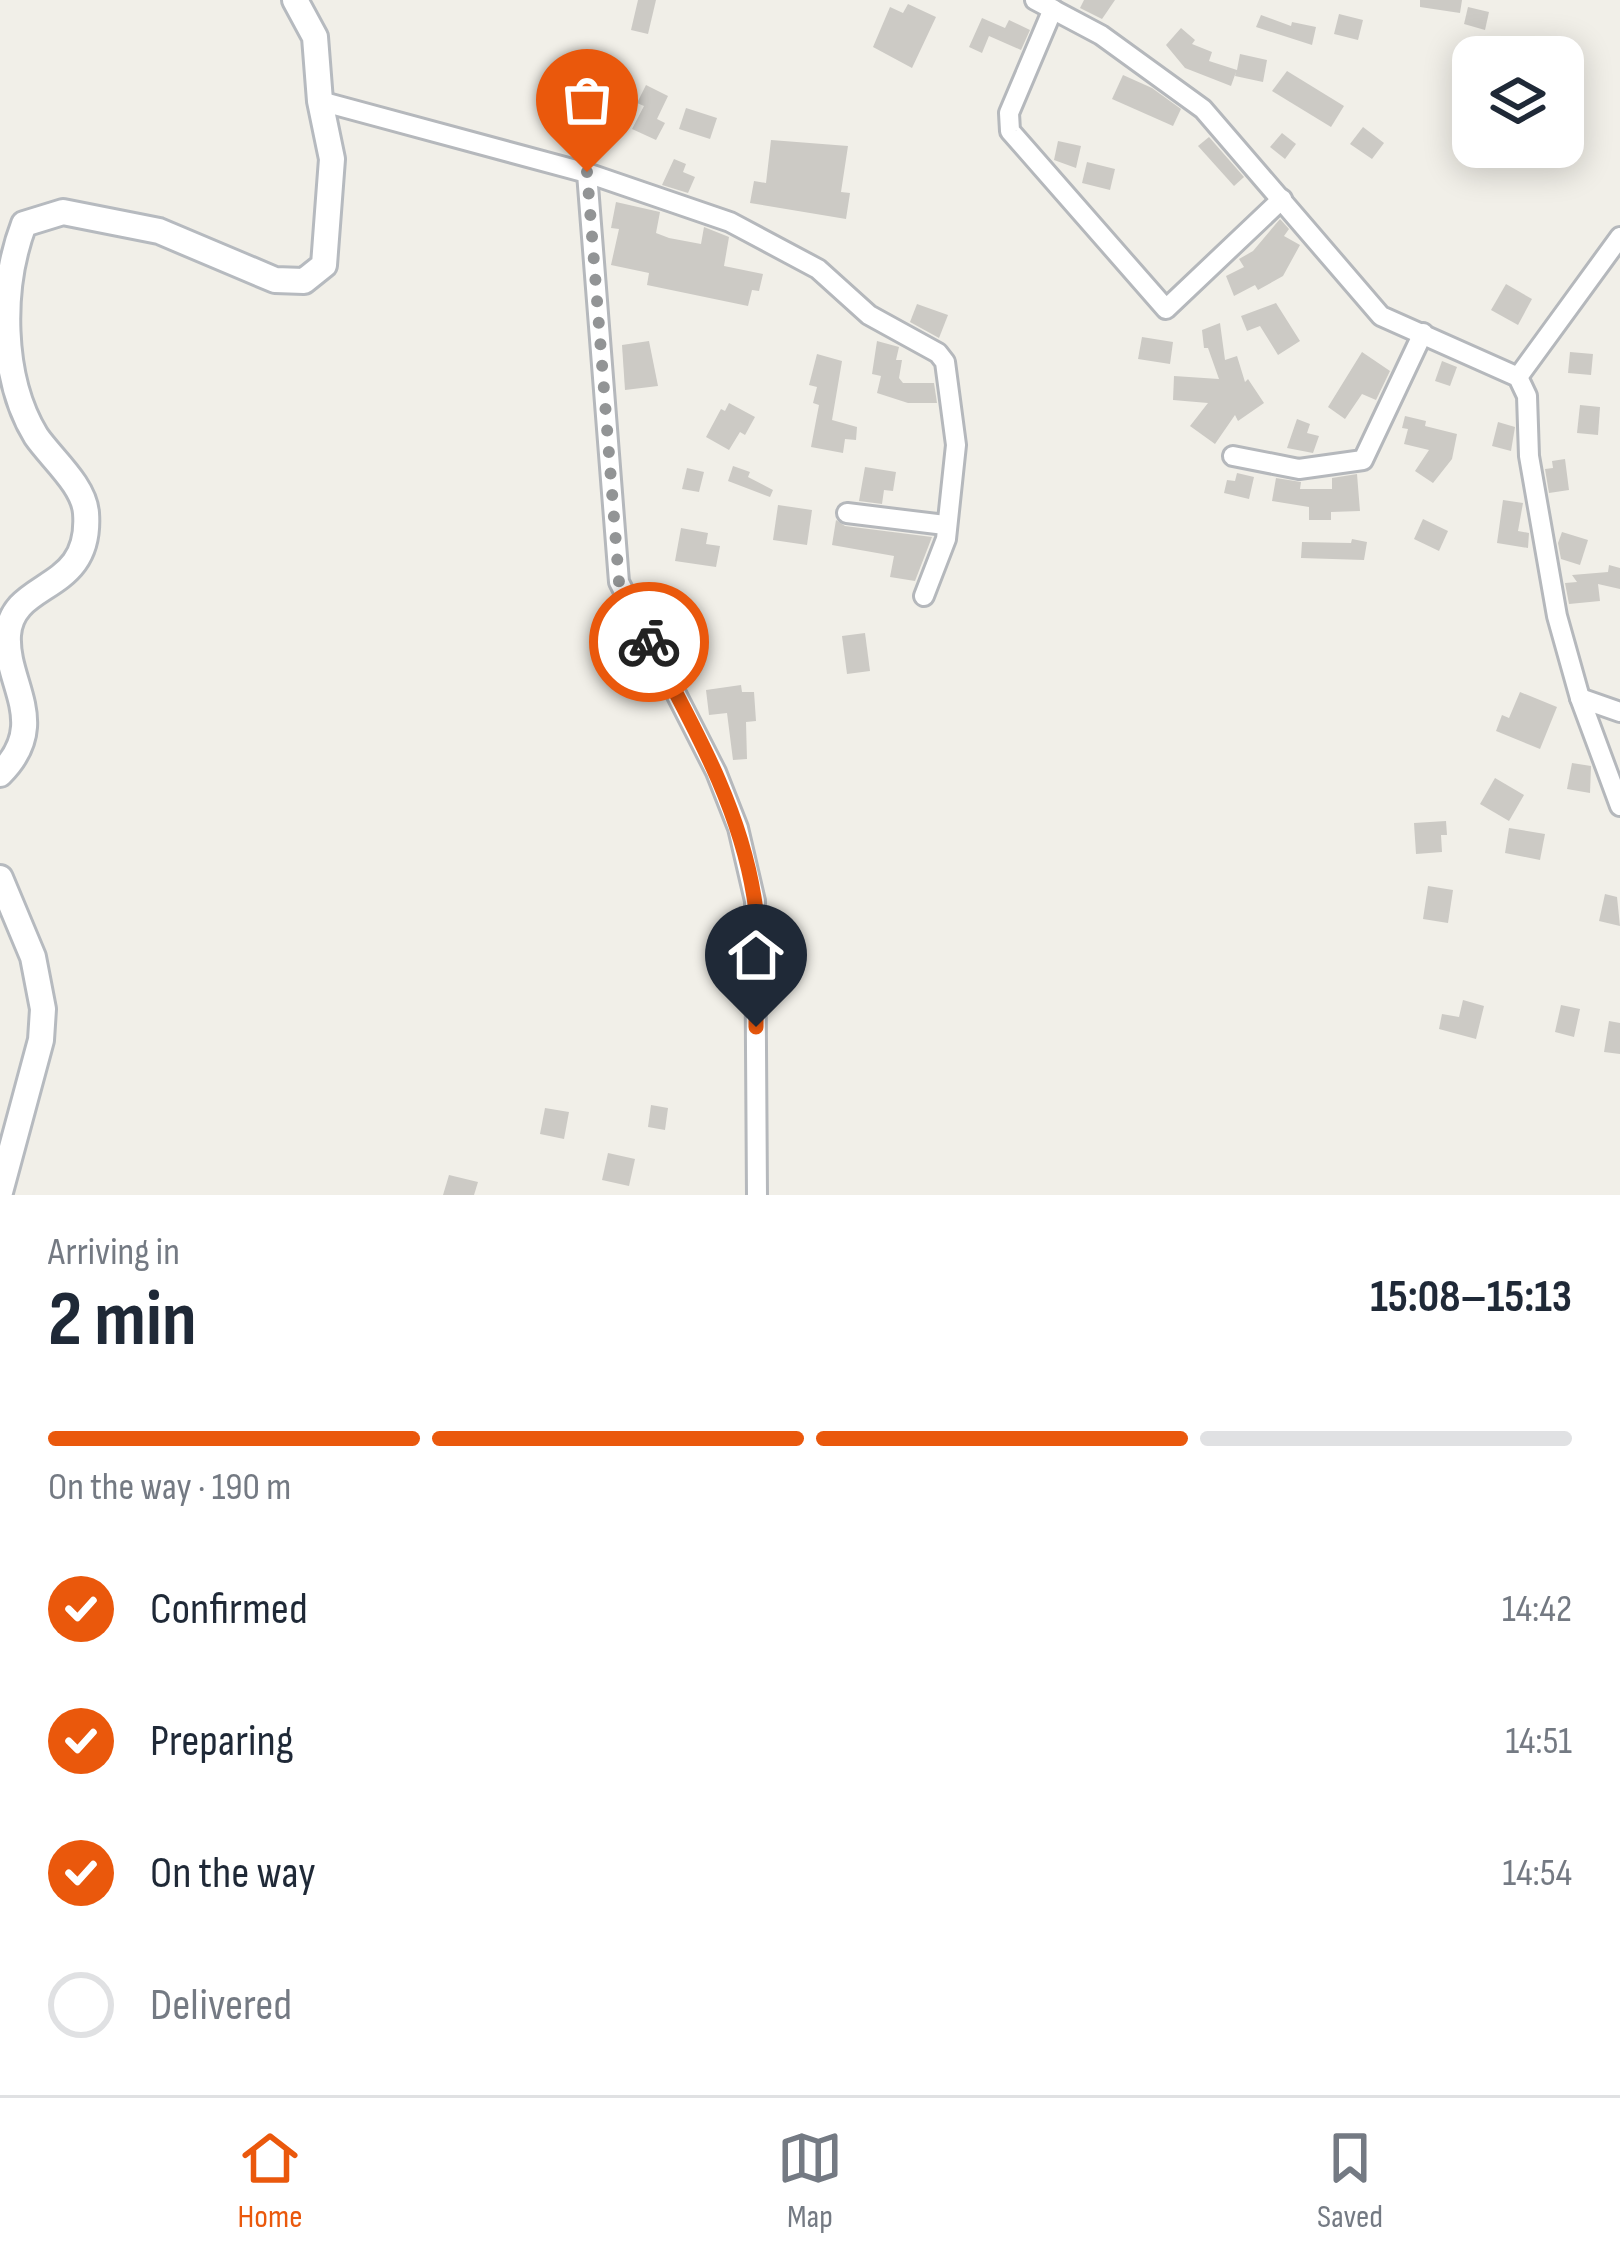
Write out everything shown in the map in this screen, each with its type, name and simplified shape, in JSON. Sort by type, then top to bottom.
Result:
[{"type":"main road","points":[[0,774],[23,734],[24,706],[8,639],[13,612],[56,583],[79,559],[86,533],[86,505],[34,433],[16,394],[6,354],[4,287],[14,244],[24,224],[63,212],[159,231],[275,280],[304,281],[324,266],[332,159],[320,101],[315,37],[295,0]]},
{"type":"main road","points":[[0,878],[33,957],[43,1010],[41,1040],[0,1192]]},
{"type":"street","points":[[1282,199],[1166,309],[1010,131],[1010,113],[1044,5],[1101,35],[1203,109],[1282,199],[1381,316],[1518,377],[1527,396],[1529,456],[1557,616],[1580,698],[1620,806]]},
{"type":"street","points":[[320,101],[587,172],[730,222],[818,269],[869,315],[938,353],[945,362],[956,445],[946,538],[924,596]]},
{"type":"street","points":[[587,172],[619,582],[716,772],[738,828],[755,901],[757,1195]]},
{"type":"street","points":[[1518,377],[1620,237]]},
{"type":"street","points":[[1233,456],[1299,469],[1363,460],[1423,333]]},
{"type":"street","points":[[847,513],[945,526]]},
{"type":"street","points":[[1580,698],[1620,712]]},
{"type":"building","points":[[638,0],[656,0],[648,34],[631,30]]},
{"type":"building","points":[[1084,0],[1115,0],[1102,19],[1080,8]]},
{"type":"building","points":[[1420,0],[1462,0],[1460,13],[1420,7]]},
{"type":"building","points":[[908,4],[936,17],[912,68],[873,47],[890,7],[903,13]]},
{"type":"building","points":[[1468,7],[1489,12],[1485,30],[1464,24]]},
{"type":"building","points":[[1339,14],[1363,20],[1358,40],[1334,34]]},
{"type":"building","points":[[1261,15],[1291,26],[1292,22],[1316,27],[1312,45],[1256,27]]},
{"type":"building","points":[[982,18],[1005,28],[1009,20],[1030,30],[1021,50],[989,36],[982,53],[969,47]]},
{"type":"building","points":[[1181,28],[1195,40],[1192,44],[1212,52],[1209,61],[1237,70],[1240,54],[1267,60],[1263,82],[1235,76],[1236,72],[1231,86],[1185,68],[1166,45]]},
{"type":"building","points":[[1287,71],[1344,106],[1331,127],[1272,91]]},
{"type":"building","points":[[1123,75],[1181,109],[1173,126],[1112,99]]},
{"type":"building","points":[[646,85],[668,96],[657,119],[665,123],[656,140],[632,129],[644,106],[637,103]]},
{"type":"building","points":[[686,108],[717,118],[710,139],[679,129]]},
{"type":"building","points":[[1363,127],[1384,143],[1372,159],[1350,144]]},
{"type":"building","points":[[1282,133],[1296,144],[1285,159],[1270,147]]},
{"type":"building","points":[[1209,137],[1244,177],[1234,186],[1198,146]]},
{"type":"building","points":[[771,140],[848,146],[841,192],[850,193],[846,219],[750,203],[754,181],[766,183]]},
{"type":"building","points":[[1058,141],[1081,146],[1076,168],[1054,160]]},
{"type":"building","points":[[674,159],[686,164],[683,172],[695,177],[688,193],[662,185]]},
{"type":"building","points":[[1087,162],[1115,169],[1110,190],[1082,183]]},
{"type":"building","points":[[616,202],[660,212],[656,233],[669,238],[701,244],[704,227],[729,237],[724,266],[763,274],[759,291],[752,290],[748,306],[647,285],[649,273],[611,265],[619,229],[611,228]]},
{"type":"building","points":[[1280,219],[1289,229],[1284,236],[1300,245],[1283,276],[1234,296],[1226,276],[1244,267],[1239,259],[1253,251]]},
{"type":"building","points":[[1506,284],[1532,299],[1518,325],[1491,310]]},
{"type":"building","points":[[1276,303],[1300,341],[1278,355],[1260,326],[1247,331],[1241,316]]},
{"type":"building","points":[[917,304],[948,315],[939,338],[910,322]]},
{"type":"building","points":[[1220,323],[1225,360],[1237,356],[1245,382],[1248,379],[1264,403],[1238,421],[1235,415],[1215,444],[1190,426],[1208,403],[1173,400],[1174,376],[1219,379],[1208,348],[1204,348],[1202,330]]},
{"type":"building","points":[[1142,337],[1173,342],[1170,364],[1138,359]]},
{"type":"building","points":[[649,341],[658,386],[625,390],[622,345]]},
{"type":"building","points":[[877,341],[899,347],[896,360],[902,360],[899,378],[903,383],[934,383],[937,403],[908,403],[877,393],[881,376],[872,374]]},
{"type":"building","points":[[1362,352],[1390,371],[1376,400],[1362,394],[1345,419],[1328,407]]},
{"type":"building","points":[[1570,352],[1593,354],[1591,375],[1568,373]]},
{"type":"building","points":[[817,354],[842,361],[832,420],[857,427],[856,440],[845,439],[843,453],[811,447],[819,405],[813,403],[817,387],[809,385]]},
{"type":"building","points":[[1442,361],[1457,367],[1450,386],[1435,381]]},
{"type":"building","points":[[729,403],[755,417],[729,450],[706,437]]},
{"type":"building","points":[[1580,405],[1600,407],[1598,435],[1577,433]]},
{"type":"building","points":[[1405,416],[1457,434],[1452,459],[1433,483],[1415,471],[1429,450],[1404,444]]},
{"type":"building","points":[[1297,419],[1310,424],[1307,433],[1319,436],[1313,453],[1287,448]]},
{"type":"building","points":[[1498,422],[1515,427],[1511,451],[1492,446]]},
{"type":"building","points":[[1565,459],[1569,490],[1549,493],[1545,469],[1553,468],[1552,461]]},
{"type":"building","points":[[733,466],[750,472],[748,477],[773,490],[770,497],[728,481]]},
{"type":"building","points":[[865,467],[896,472],[893,491],[884,490],[882,504],[859,501]]},
{"type":"building","points":[[687,468],[704,472],[699,492],[682,489]]},
{"type":"building","points":[[1237,473],[1254,477],[1249,499],[1224,493],[1227,480],[1235,481]]},
{"type":"building","points":[[1357,474],[1360,511],[1331,512],[1331,520],[1309,520],[1309,507],[1272,501],[1276,478],[1301,482],[1300,489],[1332,489],[1332,478]]},
{"type":"building","points":[[1503,500],[1523,503],[1518,531],[1529,533],[1528,548],[1497,543]]},
{"type":"building","points":[[778,505],[812,510],[807,545],[773,540]]},
{"type":"building","points":[[1423,519],[1448,531],[1439,551],[1414,539]]},
{"type":"building","points":[[836,520],[845,526],[932,537],[915,581],[890,577],[894,556],[832,545]]},
{"type":"building","points":[[681,528],[708,533],[706,544],[720,546],[716,567],[675,561]]},
{"type":"building","points":[[1562,532],[1588,540],[1580,565],[1561,559]]},
{"type":"building","points":[[1352,539],[1367,542],[1364,560],[1301,558],[1302,542],[1351,543]]},
{"type":"building","points":[[1609,565],[1620,568],[1620,589],[1598,584],[1600,601],[1569,604],[1565,583],[1577,582],[1572,575],[1608,572]]},
{"type":"building","points":[[865,633],[870,671],[847,674],[842,636]]},
{"type":"building","points":[[741,685],[742,692],[754,692],[756,721],[746,722],[747,759],[733,760],[727,713],[709,715],[706,690]]},
{"type":"building","points":[[1520,692],[1557,707],[1540,749],[1496,731],[1502,715],[1509,718]]},
{"type":"building","points":[[1572,763],[1591,766],[1590,793],[1567,789]]},
{"type":"building","points":[[1495,778],[1524,795],[1509,821],[1480,804]]},
{"type":"building","points":[[1446,821],[1442,852],[1416,854],[1414,823]]},
{"type":"building","points":[[1509,828],[1545,834],[1540,860],[1505,853]]},
{"type":"building","points":[[1428,886],[1453,890],[1448,923],[1423,919]]},
{"type":"building","points":[[1605,894],[1617,897],[1620,926],[1599,921]]},
{"type":"building","points":[[1463,1000],[1484,1006],[1476,1039],[1439,1029],[1442,1014],[1459,1017]]},
{"type":"building","points":[[1561,1005],[1580,1009],[1574,1037],[1555,1032]]},
{"type":"building","points":[[1609,1021],[1620,1023],[1620,1054],[1604,1052]]},
{"type":"building","points":[[651,1105],[668,1108],[665,1130],[648,1127]]},
{"type":"building","points":[[545,1108],[569,1112],[564,1139],[540,1134]]},
{"type":"building","points":[[608,1153],[635,1159],[629,1186],[602,1180]]},
{"type":"building","points":[[449,1175],[478,1182],[474,1195],[443,1195]]},
{"type":"way so far","points":[[587,172],[619,582],[649,642]]},
{"type":"route","points":[[649,642],[716,772],[738,828],[755,901],[756,1027]]}]
